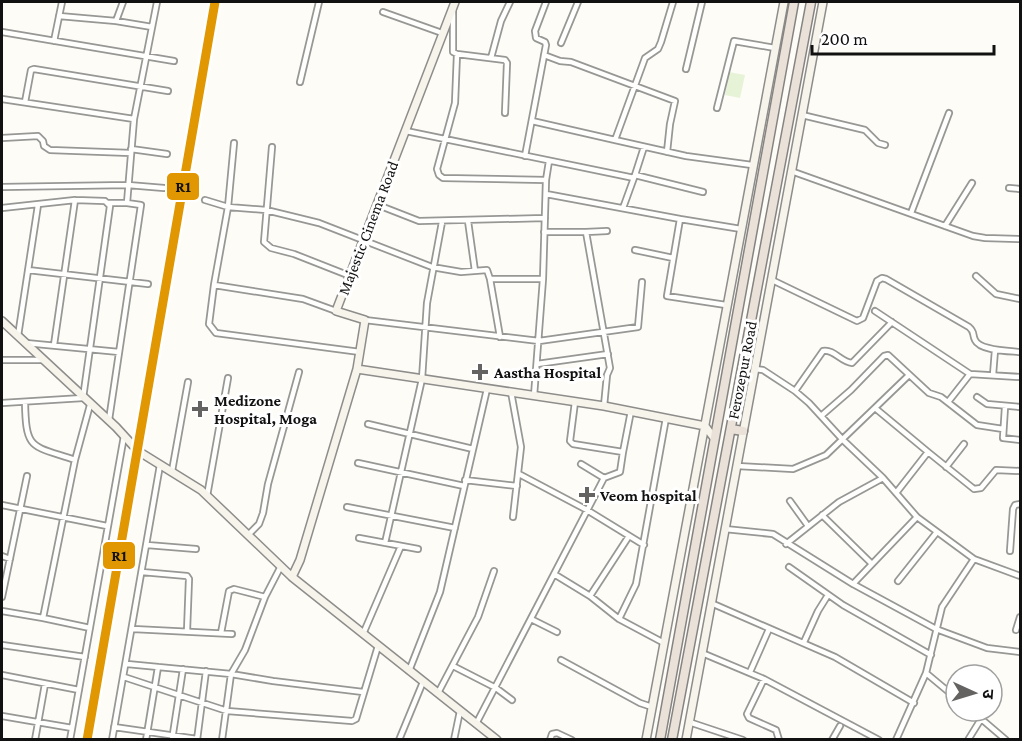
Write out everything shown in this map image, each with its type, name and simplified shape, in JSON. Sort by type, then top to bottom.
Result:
[{"type":"highway","name":"Ferozepur Road","points":[[660,740],[794,2]]},
{"type":"highway","name":"Ferozepur Road","points":[[672,740],[811,2]]},
{"type":"highway","points":[[730,429],[743,431]]},
{"type":"street","points":[[54,41],[62,2]]},
{"type":"street","points":[[116,21],[123,2]]},
{"type":"street","points":[[127,203],[134,119],[156,2]]},
{"type":"street","points":[[300,82],[319,2]]},
{"type":"street","points":[[491,58],[510,2]]},
{"type":"street","points":[[525,156],[544,56],[545,42],[536,38],[534,34],[546,2]]},
{"type":"street","points":[[561,43],[578,2]]},
{"type":"street","points":[[615,140],[645,58],[658,49],[662,42],[673,2]]},
{"type":"street","points":[[686,69],[702,2]]},
{"type":"street","points":[[646,740],[784,2]]},
{"type":"street","points":[[686,740],[823,2]]},
{"type":"street","points":[[454,3],[452,49],[457,54],[505,60],[507,63],[505,113]]},
{"type":"street","name":"Majestic Cinema Road","points":[[364,320],[336,311],[454,3]]},
{"type":"street","points":[[383,12],[442,33]]},
{"type":"street","points":[[59,16],[152,27]]},
{"type":"street","points":[[2,32],[174,61]]},
{"type":"street","points":[[717,108],[734,41],[775,48]]},
{"type":"street","points":[[457,54],[455,103],[437,170],[441,177],[546,180]]},
{"type":"street","points":[[544,56],[570,62],[675,101],[667,152]]},
{"type":"street","points":[[25,102],[32,69],[168,91]]},
{"type":"street","points":[[2,99],[134,119]]},
{"type":"street","points":[[911,213],[949,113]]},
{"type":"street","points":[[802,115],[865,130],[885,145]]},
{"type":"street","points":[[532,121],[667,152],[752,165]]},
{"type":"street","points":[[406,131],[703,192]]},
{"type":"street","points":[[2,138],[38,136],[44,146],[50,150],[167,154]]},
{"type":"street","points":[[234,143],[228,207],[213,285],[209,324],[216,333],[360,352]]},
{"type":"street","points":[[272,147],[263,237],[267,246],[350,276]]},
{"type":"street","points":[[623,208],[644,147]]},
{"type":"street","points":[[534,396],[549,161]]},
{"type":"street","points":[[791,171],[979,237],[1020,239]]},
{"type":"street","points":[[945,226],[972,183]]},
{"type":"street","points":[[2,187],[128,185],[164,188]]},
{"type":"street","points":[[1009,188],[1020,189]]},
{"type":"street","points":[[546,194],[741,229]]},
{"type":"street","points":[[54,345],[75,200]]},
{"type":"street","points":[[2,208],[75,200],[141,205],[109,421]]},
{"type":"street","points":[[205,200],[228,207],[266,210],[319,223],[432,267],[461,272],[487,270],[500,337]]},
{"type":"street","points":[[83,398],[110,206],[108,203]]},
{"type":"street","points":[[21,340],[28,270],[38,205]]},
{"type":"street","points":[[378,205],[420,221],[545,218]]},
{"type":"street","points":[[680,219],[667,296],[726,305]]},
{"type":"street","points":[[468,221],[475,271]]},
{"type":"street","points":[[385,543],[422,379],[432,267],[442,222]]},
{"type":"street","points":[[544,232],[607,231]]},
{"type":"street","points":[[586,232],[608,354],[609,368],[604,406]]},
{"type":"street","points":[[635,250],[673,258]]},
{"type":"street","points":[[28,270],[148,284]]},
{"type":"street","points":[[976,276],[996,294],[1020,299]]},
{"type":"street","points":[[772,280],[857,321],[863,318],[877,281],[882,278],[886,279],[969,327],[974,331],[975,340],[978,343],[995,350],[1020,352]]},
{"type":"street","points":[[490,279],[543,279]]},
{"type":"street","points":[[292,577],[300,560],[357,369],[364,320],[539,341],[638,327],[642,282]]},
{"type":"street","points":[[213,285],[303,298],[336,311]]},
{"type":"street","points":[[875,310],[970,374],[1020,377]]},
{"type":"street","points":[[2,321],[138,451],[172,471],[207,496],[292,577],[497,740]]},
{"type":"street","points":[[795,391],[823,351],[830,351],[846,362],[852,363],[892,322]]},
{"type":"street","points":[[21,340],[119,352]]},
{"type":"street","points":[[993,375],[995,350]]},
{"type":"street","points":[[537,364],[608,354]]},
{"type":"street","points":[[821,416],[884,356],[890,356],[908,376],[930,394],[939,396],[977,425],[1003,429]]},
{"type":"street","points":[[2,360],[41,360]]},
{"type":"street","points":[[357,369],[630,411],[705,426],[714,438]]},
{"type":"street","points":[[754,369],[763,370],[795,391],[883,478],[917,517],[974,559],[1020,576]]},
{"type":"street","points":[[248,535],[259,524],[263,513],[268,484],[299,372]]},
{"type":"street","points":[[948,402],[970,374]]},
{"type":"street","points":[[737,466],[798,468],[826,455],[908,376]]},
{"type":"street","points":[[207,496],[228,378]]},
{"type":"street","points":[[172,471],[188,382]]},
{"type":"street","points":[[409,671],[440,592],[487,389]]},
{"type":"street","points":[[511,392],[521,447],[513,517]]},
{"type":"street","points":[[977,397],[987,404],[1020,407]]},
{"type":"street","points":[[2,403],[83,398]]},
{"type":"street","points":[[25,402],[25,427],[31,442],[40,448],[75,460]]},
{"type":"street","points":[[576,402],[571,442],[623,452]]},
{"type":"street","points":[[43,618],[75,460],[90,405]]},
{"type":"street","points":[[1005,407],[1003,438],[1020,440]]},
{"type":"street","points":[[875,408],[976,489],[981,488],[996,470],[1020,471]]},
{"type":"street","points":[[476,724],[604,478],[620,472],[630,411]]},
{"type":"street","points":[[619,619],[636,584],[666,418]]},
{"type":"street","points":[[368,424],[473,449]]},
{"type":"street","points":[[70,740],[124,436]]},
{"type":"street","points":[[946,467],[964,444]]},
{"type":"street","points":[[896,493],[928,452]]},
{"type":"street","points":[[358,463],[464,486]]},
{"type":"street","points":[[581,464],[604,478]]},
{"type":"street","points":[[112,740],[160,465]]},
{"type":"street","points":[[519,474],[587,510],[644,545]]},
{"type":"street","points":[[2,596],[27,476]]},
{"type":"street","points":[[786,544],[839,502],[883,478]]},
{"type":"street","points":[[465,480],[517,486]]},
{"type":"street","points":[[790,501],[808,526]]},
{"type":"street","points":[[1010,551],[1013,509],[1015,505],[1020,504]]},
{"type":"street","points":[[2,505],[107,526]]},
{"type":"street","points":[[347,507],[455,528]]},
{"type":"street","points":[[822,515],[872,564]]},
{"type":"street","points":[[853,584],[917,517]]},
{"type":"street","points":[[725,530],[769,533],[853,584],[936,629],[987,648],[1020,652]]},
{"type":"street","points":[[898,581],[937,532]]},
{"type":"street","points":[[590,596],[629,536]]},
{"type":"street","points":[[359,538],[418,549]]},
{"type":"street","points":[[147,544],[196,549]]},
{"type":"street","points":[[363,634],[401,546]]},
{"type":"street","points":[[2,556],[10,559]]},
{"type":"street","points":[[896,740],[926,673],[944,604],[974,559]]},
{"type":"street","points":[[222,740],[231,674],[245,650],[265,597],[280,566]]},
{"type":"street","points":[[789,567],[828,595],[931,655]]},
{"type":"street","points":[[438,693],[482,609],[494,571]]},
{"type":"street","points":[[142,572],[187,576],[189,583],[187,632]]},
{"type":"street","points":[[554,574],[590,596],[619,619],[664,643]]},
{"type":"street","points":[[221,633],[230,591],[234,589],[265,597]]},
{"type":"street","points":[[804,642],[828,595]]},
{"type":"street","points":[[711,603],[835,657],[914,703]]},
{"type":"street","points":[[2,611],[90,628]]},
{"type":"street","points":[[1016,630],[1020,617]]},
{"type":"street","points":[[531,619],[557,632]]},
{"type":"street","points":[[133,629],[232,634]]},
{"type":"street","points":[[750,672],[769,629]]},
{"type":"street","points":[[2,645],[85,657]]},
{"type":"street","points":[[124,677],[227,711],[352,721],[356,719],[378,646]]},
{"type":"street","points":[[702,653],[750,672],[879,740]]},
{"type":"street","points":[[561,660],[640,703],[652,707]]},
{"type":"street","points":[[127,664],[206,671],[363,692]]},
{"type":"street","points":[[453,666],[496,688],[512,700]]},
{"type":"street","points":[[146,740],[158,667]]},
{"type":"street","points":[[172,738],[183,669]]},
{"type":"street","points":[[114,727],[172,738],[197,739],[206,671]]},
{"type":"street","points":[[926,673],[944,688]]},
{"type":"street","points":[[2,675],[79,690]]},
{"type":"street","points":[[764,679],[747,714],[749,718],[776,730],[779,740]]},
{"type":"street","points":[[399,740],[423,682]]},
{"type":"street","points":[[35,740],[45,684]]},
{"type":"street","points":[[454,740],[460,711]]},
{"type":"street","points":[[2,716],[72,728]]},
{"type":"street","points":[[689,722],[743,740]]},
{"type":"street","points":[[968,740],[979,723]]},
{"type":"street","points":[[986,723],[1006,740]]},
{"type":"street","points":[[832,740],[840,726]]},
{"type":"street","points":[[550,740],[552,734],[557,732],[572,740]]},
{"type":"green space","points":[[729,72],[745,75],[740,98],[725,95]]},
{"type":"transit line","name":"R1","points":[[87,740],[215,2]]},
{"type":"place","name":"Aastha Hospital","points":[[480,372]]},
{"type":"place","name":"Medizone Hospital, Moga","points":[[200,409]]},
{"type":"place","name":"Veom hospital","points":[[587,495]]}]
